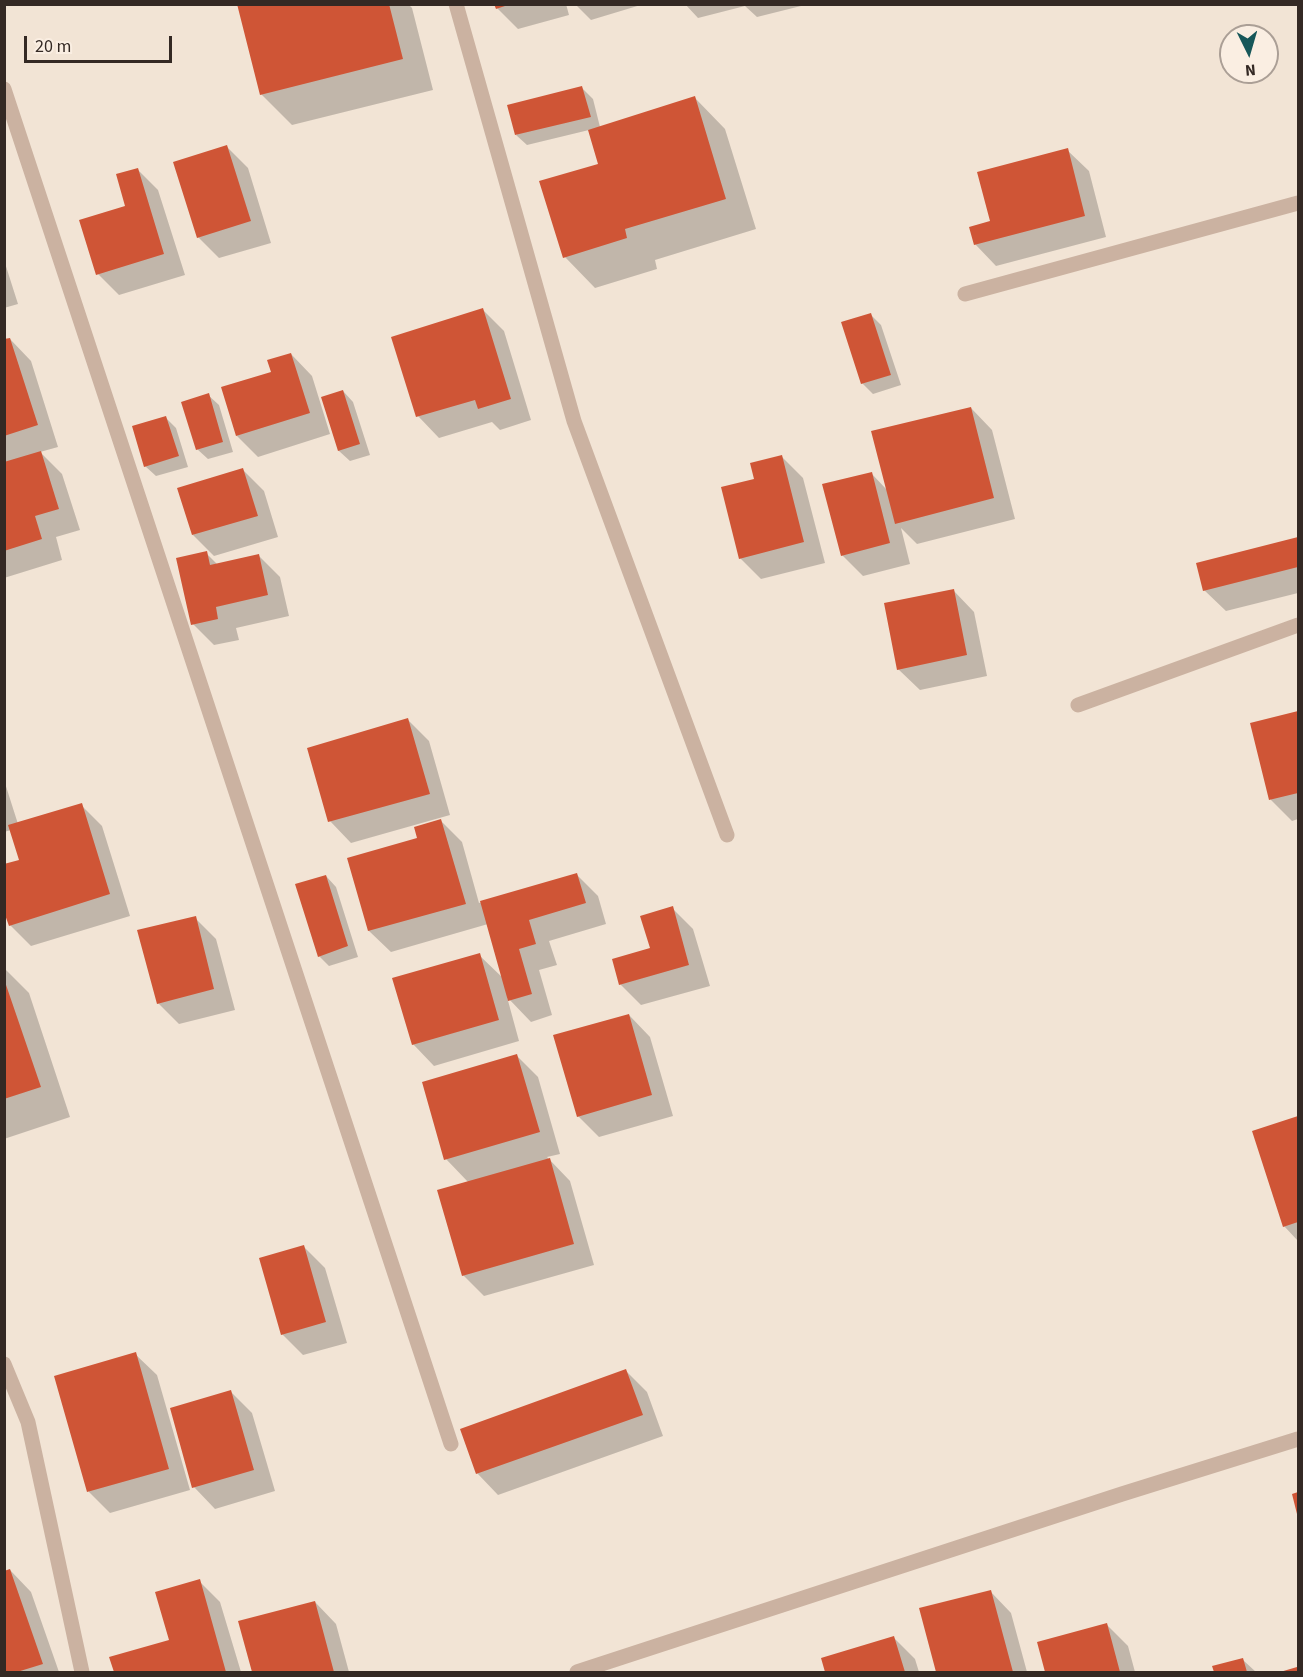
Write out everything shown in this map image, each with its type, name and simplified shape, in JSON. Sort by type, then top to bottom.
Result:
[{"type":"street","points":[[456,4],[574,421],[727,835]]},
{"type":"street","points":[[4,89],[451,1444]]},
{"type":"street","points":[[965,294],[1299,203]]},
{"type":"street","points":[[1078,705],[1299,625]]},
{"type":"street","points":[[4,1364],[28,1422],[82,1672]]},
{"type":"street","points":[[578,1672],[1110,1497],[1299,1439]]},
{"type":"building","points":[[237,4],[389,4],[403,59],[260,95]]},
{"type":"building","points":[[494,4],[508,4],[508,5],[496,9]]},
{"type":"building","points":[[582,86],[591,117],[515,135],[507,105]]},
{"type":"building","points":[[695,96],[726,199],[625,229],[627,238],[563,258],[539,181],[598,164],[588,130]]},
{"type":"building","points":[[227,145],[251,221],[197,238],[173,162]]},
{"type":"building","points":[[1068,148],[1085,216],[974,245],[969,227],[990,221],[977,172]]},
{"type":"building","points":[[138,168],[164,254],[96,275],[79,220],[125,206],[116,174]]},
{"type":"building","points":[[483,308],[511,399],[478,409],[475,400],[416,417],[391,337]]},
{"type":"building","points":[[871,313],[891,375],[861,384],[841,322]]},
{"type":"building","points":[[10,338],[38,425],[4,436],[4,339]]},
{"type":"building","points":[[291,353],[310,413],[236,436],[221,387],[271,372],[267,360]]},
{"type":"building","points":[[343,390],[360,444],[338,451],[321,397]]},
{"type":"building","points":[[209,393],[223,442],[196,450],[181,402]]},
{"type":"building","points":[[971,407],[994,498],[895,524],[871,431]]},
{"type":"building","points":[[166,416],[179,456],[144,467],[132,426]]},
{"type":"building","points":[[41,451],[59,509],[35,516],[42,539],[4,551],[4,462]]},
{"type":"building","points":[[782,455],[804,542],[739,559],[721,487],[754,479],[750,463]]},
{"type":"building","points":[[243,468],[258,516],[192,535],[177,488]]},
{"type":"building","points":[[872,472],[890,543],[841,556],[822,484]]},
{"type":"building","points":[[1298,537],[1298,567],[1203,591],[1196,563]]},
{"type":"building","points":[[207,551],[210,565],[259,554],[268,595],[216,607],[218,619],[191,625],[176,558]]},
{"type":"building","points":[[954,589],[967,655],[897,670],[884,603]]},
{"type":"building","points":[[1298,711],[1298,793],[1269,800],[1250,723]]},
{"type":"building","points":[[408,718],[430,794],[328,822],[307,748]]},
{"type":"building","points":[[82,803],[110,894],[9,926],[4,912],[4,864],[19,860],[8,825]]},
{"type":"building","points":[[441,819],[466,904],[368,931],[347,858],[417,838],[414,827]]},
{"type":"building","points":[[577,873],[586,903],[529,920],[536,944],[519,949],[532,994],[508,1001],[480,901]]},
{"type":"building","points":[[326,875],[348,946],[318,957],[295,884]]},
{"type":"building","points":[[673,906],[689,965],[619,985],[612,959],[650,948],[640,916]]},
{"type":"building","points":[[196,916],[214,989],[157,1004],[137,930]]},
{"type":"building","points":[[480,953],[499,1020],[412,1045],[392,978]]},
{"type":"building","points":[[4,979],[41,1087],[4,1099]]},
{"type":"building","points":[[629,1014],[652,1095],[577,1117],[553,1035]]},
{"type":"building","points":[[517,1054],[540,1132],[444,1160],[422,1082]]},
{"type":"building","points":[[1298,1116],[1298,1222],[1283,1227],[1252,1131]]},
{"type":"building","points":[[550,1158],[574,1244],[462,1276],[437,1190]]},
{"type":"building","points":[[304,1245],[326,1322],[281,1335],[259,1258]]},
{"type":"building","points":[[136,1352],[169,1469],[87,1492],[54,1376]]},
{"type":"building","points":[[626,1369],[643,1415],[476,1474],[460,1429]]},
{"type":"building","points":[[231,1390],[254,1470],[192,1488],[170,1408]]},
{"type":"building","points":[[1298,1492],[1298,1518],[1292,1494]]},
{"type":"building","points":[[10,1569],[43,1664],[17,1672],[4,1672],[4,1571]]},
{"type":"building","points":[[200,1579],[226,1672],[114,1672],[109,1657],[169,1640],[155,1592]]},
{"type":"building","points":[[991,1590],[1013,1672],[936,1672],[919,1608]]},
{"type":"building","points":[[315,1601],[334,1672],[252,1672],[238,1621]]},
{"type":"building","points":[[1107,1623],[1120,1672],[1045,1672],[1037,1642]]},
{"type":"building","points":[[894,1636],[905,1672],[825,1672],[821,1658]]},
{"type":"building","points":[[1243,1658],[1247,1672],[1214,1672],[1212,1666]]},
{"type":"building","points":[[1297,1667],[1298,1672],[1280,1672]]}]
